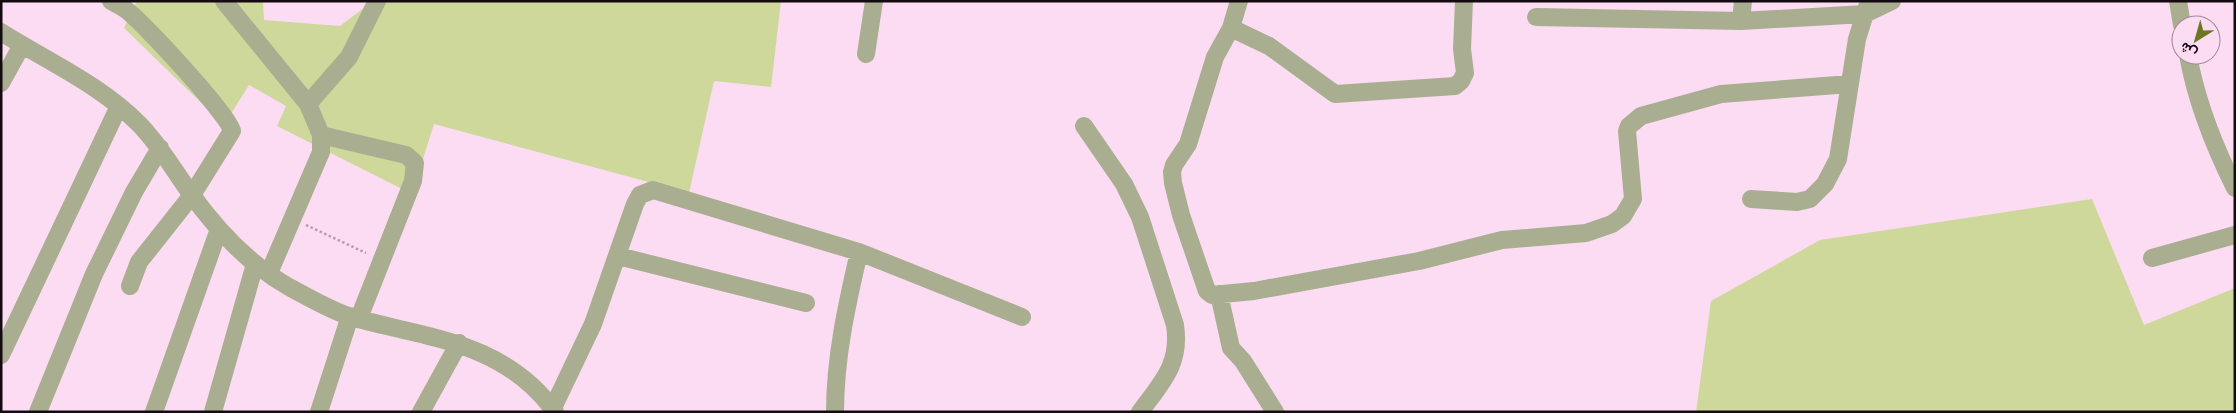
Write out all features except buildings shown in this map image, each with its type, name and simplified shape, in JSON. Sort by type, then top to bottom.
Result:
[{"type":"street","points":[[111,1],[124,9],[145,27],[217,107],[232,128],[232,134],[192,195],[139,262],[130,286]]},
{"type":"street","points":[[213,412],[262,269],[293,218],[321,152],[321,135],[308,104],[224,1]]},
{"type":"street","points":[[308,104],[349,57],[377,1]]},
{"type":"street","points":[[866,54],[874,1]]},
{"type":"street","points":[[1240,1],[1231,28],[1215,57],[1188,144],[1174,165],[1172,172],[1181,215],[1210,295],[1254,291],[1419,261],[1502,240],[1586,234],[1612,224],[1623,216],[1630,206],[1633,191],[1627,132],[1629,126],[1641,116],[1721,94],[1850,84]]},
{"type":"street","points":[[1231,28],[1269,46],[1335,94],[1455,86],[1462,81],[1465,72],[1462,49],[1464,1]]},
{"type":"street","points":[[1741,21],[1743,1]]},
{"type":"street","points":[[1536,17],[1741,21],[1867,8],[1892,1]]},
{"type":"street","points":[[2178,1],[2180,15]]},
{"type":"street","points":[[1751,199],[1796,202],[1810,199],[1825,184],[1838,159],[1857,39],[1867,8]]},
{"type":"street","points":[[1,32],[119,106],[160,148],[218,229],[262,269],[288,287],[355,317],[459,343],[506,367],[531,386],[553,411],[593,324],[640,195],[653,190],[859,252],[1022,317]]},
{"type":"street","points":[[1,83],[22,45]]},
{"type":"street","points":[[2190,65],[2192,79],[2223,164],[2235,188]]},
{"type":"street","points":[[1,355],[119,106]]},
{"type":"street","points":[[1084,126],[1124,184],[1140,217],[1175,325],[1178,343],[1176,356],[1170,371],[1140,412]]},
{"type":"street","points":[[319,412],[355,317],[381,260],[413,181],[415,163],[406,155],[321,135]]},
{"type":"street","points":[[38,412],[94,274],[134,192],[160,148]]},
{"type":"street","points":[[154,412],[218,229]]},
{"type":"street","points":[[2152,258],[2235,235]]},
{"type":"street","points":[[835,412],[838,364],[845,313],[859,252]]},
{"type":"street","points":[[618,256],[806,303]]},
{"type":"street","points":[[1219,294],[1231,348],[1243,361],[1275,412]]},
{"type":"street","points":[[421,412],[459,343]]},
{"type":"path","points":[[293,218],[381,260]]},
{"type":"green space","points":[[137,1],[263,1],[264,20],[340,26],[373,1],[781,1],[771,87],[714,81],[689,193],[434,124],[412,194],[277,126],[286,106],[249,85],[224,125],[124,28]]},
{"type":"green space","points":[[2092,199],[2144,325],[2235,288],[2235,412],[1696,412],[1711,301],[1820,240]]}]
